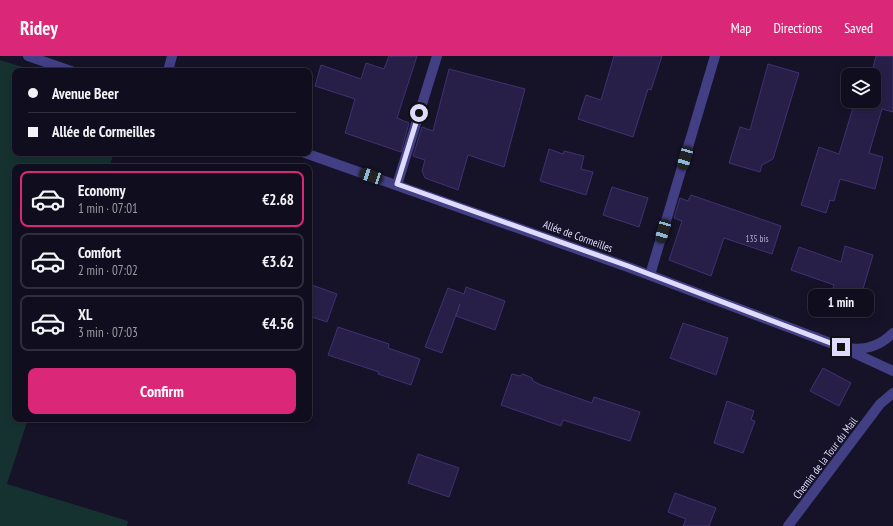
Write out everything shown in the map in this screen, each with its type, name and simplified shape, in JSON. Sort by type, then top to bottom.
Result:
[{"type":"street","points":[[28,56],[62,68]]},
{"type":"street","points":[[169,68],[172,56]]},
{"type":"street","points":[[397,184],[436,56]]},
{"type":"street","points":[[650,275],[715,56]]},
{"type":"street","name":"Allée de Cormeilles","points":[[312,155],[397,184],[650,275],[841,347],[893,371]]},
{"type":"street","name":"Allée de Cormeilles","points":[[841,347],[855,349],[874,346],[886,340],[893,333]]},
{"type":"street","name":"Chemin de la Tour du Mail","points":[[788,526],[880,404],[893,393]]},
{"type":"green space","points":[[0,60],[25,68],[12,68],[12,156],[113,156],[110,164],[12,164],[12,422],[27,422],[7,484],[128,521],[127,526],[0,526]]},
{"type":"building","points":[[389,56],[417,56],[397,118],[409,123],[401,152],[345,133],[355,99],[315,86],[321,65],[361,79],[366,63],[384,69]]},
{"type":"building","points":[[614,56],[662,56],[651,90],[648,89],[633,137],[578,119],[586,95],[601,100]]},
{"type":"building","points":[[876,56],[893,56],[893,112],[882,109],[869,153],[883,157],[875,189],[840,179],[834,201],[830,200],[826,213],[801,205],[819,147],[839,154],[853,108],[881,108],[881,68],[873,68]]},
{"type":"building","points":[[768,64],[799,73],[773,159],[762,165],[760,172],[729,163],[740,127],[750,130]]},
{"type":"building","points":[[449,69],[525,89],[504,167],[468,155],[458,190],[425,178],[422,171],[425,160],[413,156],[422,127],[433,131]]},
{"type":"building","points":[[549,149],[563,154],[564,151],[584,156],[581,169],[593,172],[586,195],[540,181]]},
{"type":"building","points":[[612,187],[648,198],[639,227],[603,215]]},
{"type":"building","points":[[691,195],[781,226],[772,254],[724,238],[711,276],[669,260],[682,221],[674,218],[680,198],[688,201]]},
{"type":"building","points":[[845,246],[873,255],[858,306],[830,297],[834,285],[791,270],[799,247],[841,262]]},
{"type":"building","points":[[312,285],[337,294],[327,322],[312,317]]},
{"type":"building","points":[[466,287],[505,301],[495,330],[456,316],[460,304],[442,353],[425,347],[448,288],[464,294]]},
{"type":"building","points":[[683,323],[728,338],[716,375],[670,358]]},
{"type":"building","points":[[338,327],[389,344],[388,348],[420,359],[411,385],[378,374],[379,372],[328,355]]},
{"type":"building","points":[[823,368],[851,383],[839,406],[810,391]]},
{"type":"building","points":[[512,374],[520,376],[523,374],[532,378],[533,381],[541,385],[592,403],[594,397],[640,412],[630,441],[563,420],[561,426],[501,405]]},
{"type":"building","points":[[727,401],[754,411],[751,420],[755,421],[743,453],[714,443]]},
{"type":"building","points":[[418,454],[459,468],[449,497],[408,483]]},
{"type":"building","points":[[675,493],[716,508],[709,526],[683,526],[686,519],[668,512]]},
{"type":"route","points":[[419,113],[397,184],[628,266],[841,347]]}]
